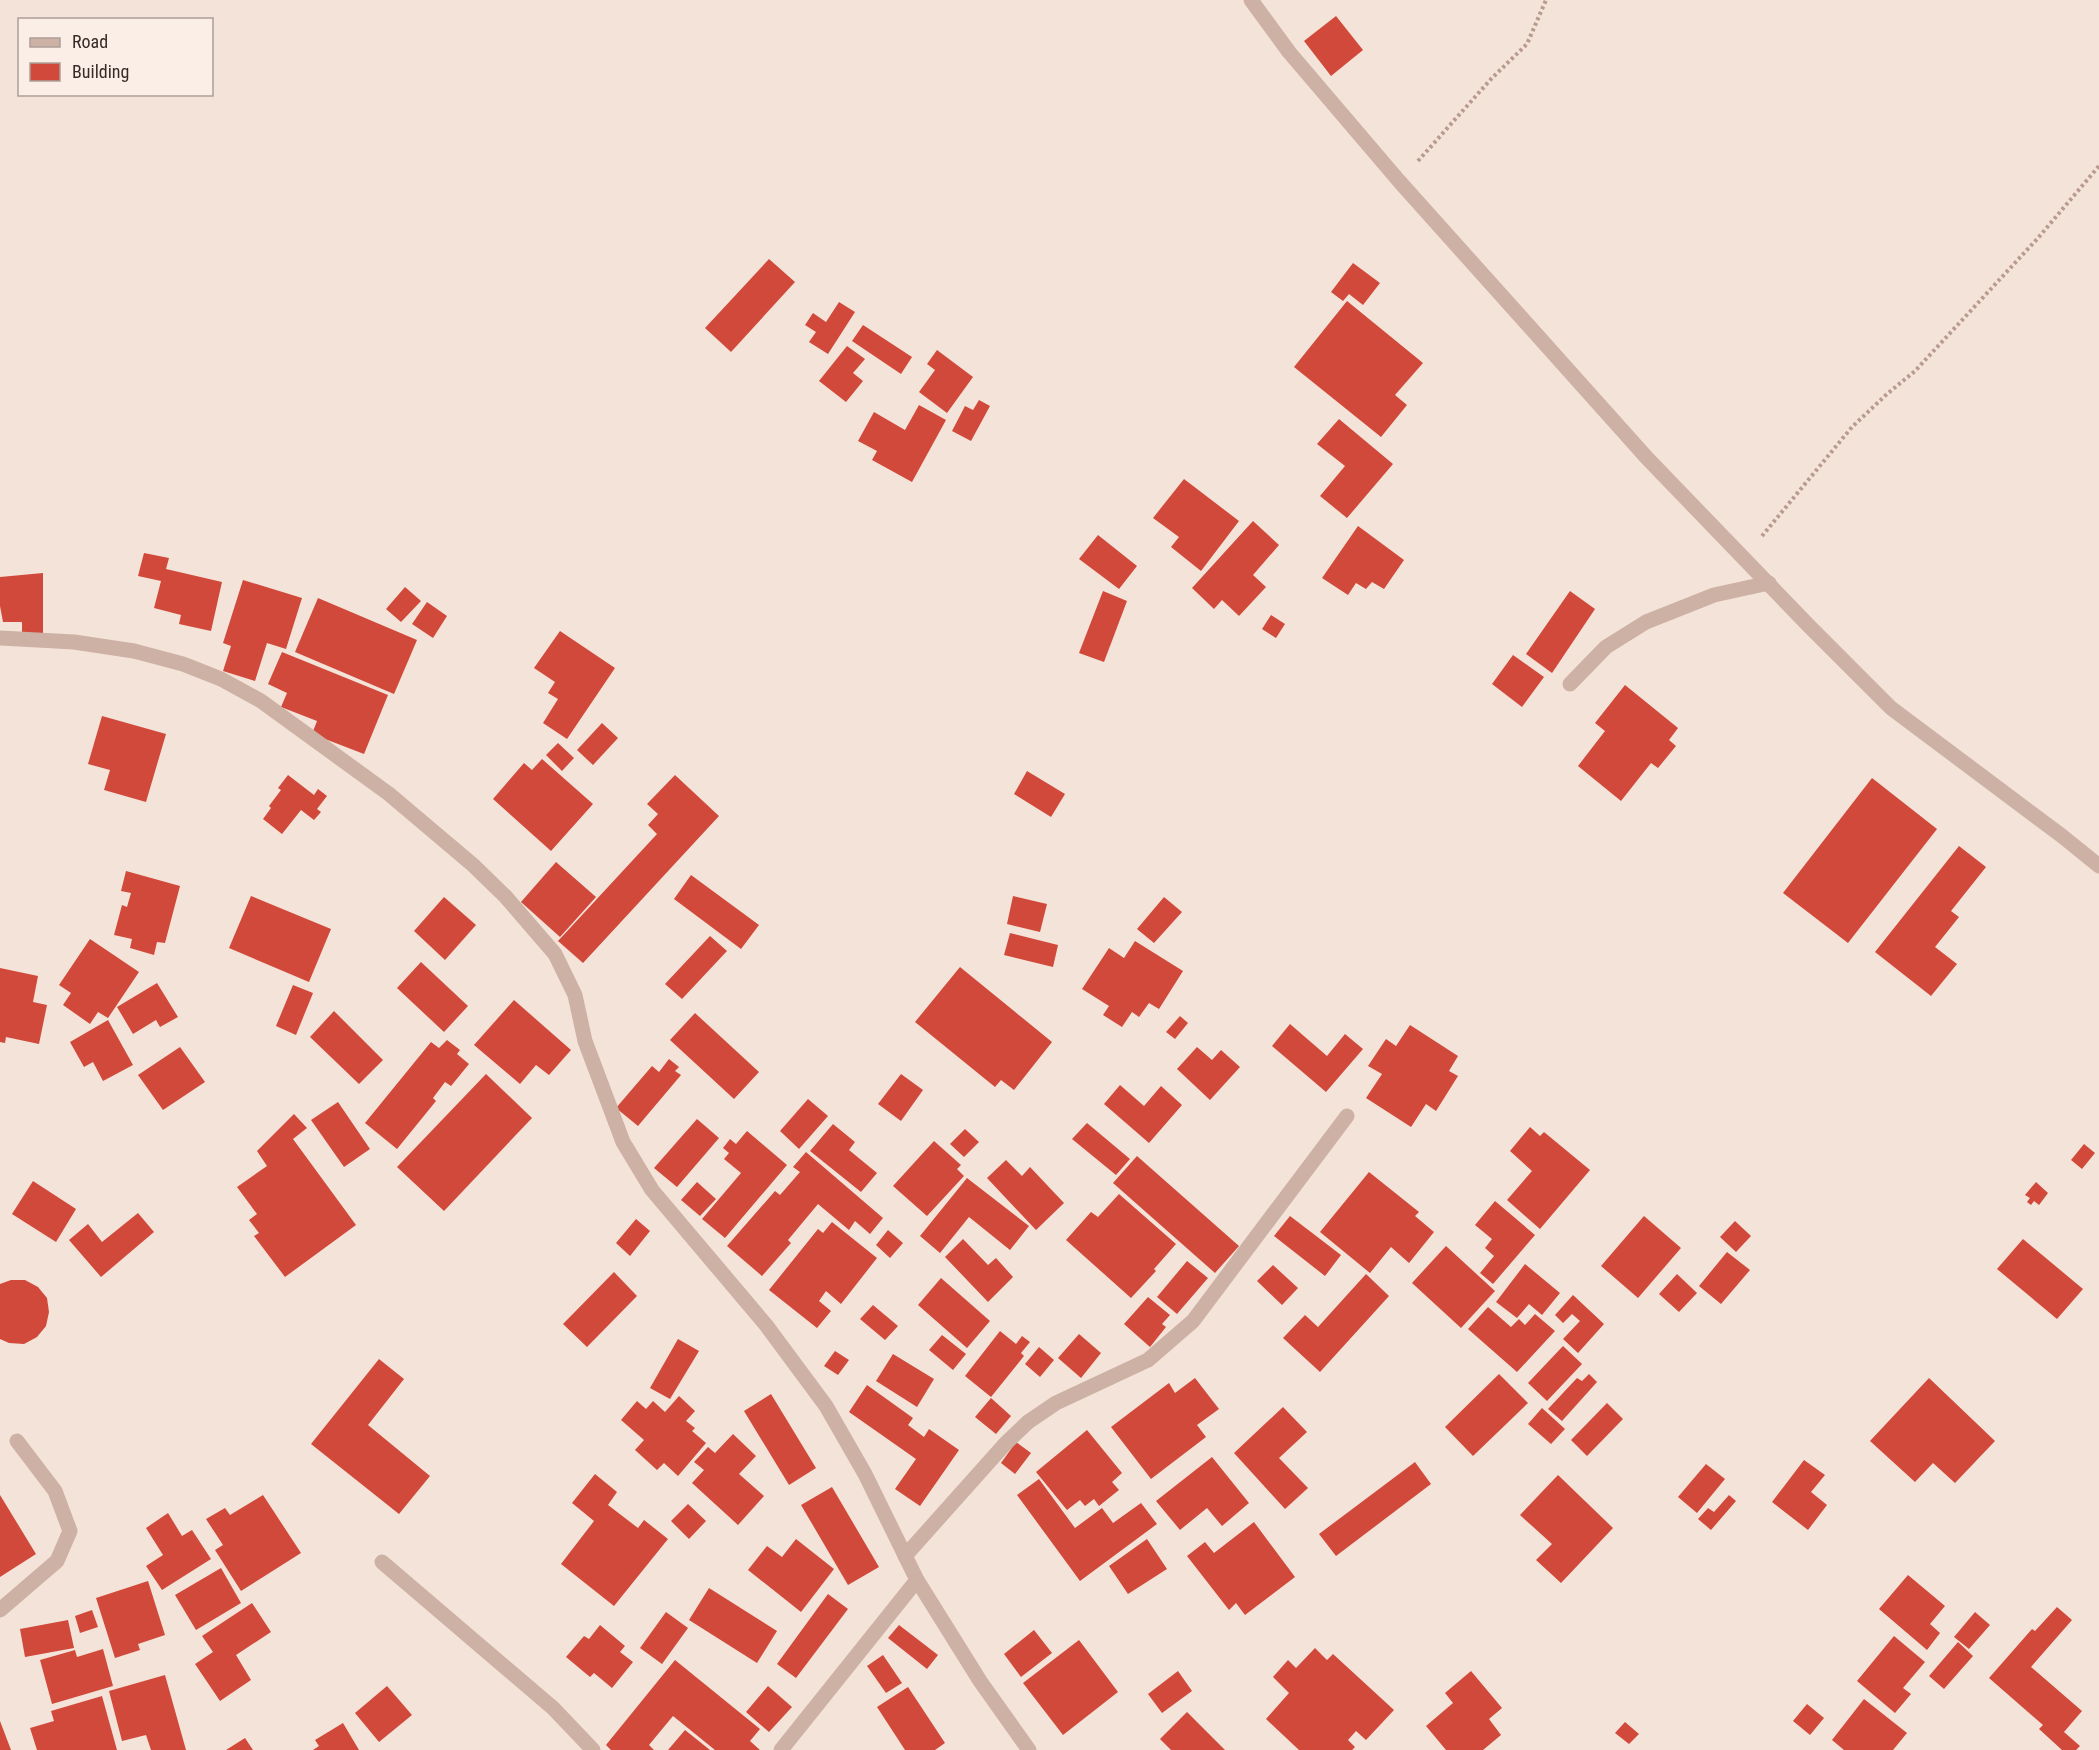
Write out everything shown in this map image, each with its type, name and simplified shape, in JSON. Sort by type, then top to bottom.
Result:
[{"type":"street","points":[[1251,0],[1288,52],[1647,458],[1891,708],[2099,866]]},
{"type":"street","points":[[1570,684],[1606,647],[1646,622],[1714,595],[1769,583]]},
{"type":"street","points":[[0,638],[74,642],[134,651],[183,664],[221,679],[261,701],[389,794],[473,865],[505,896],[555,954],[565,974],[575,995],[585,1041],[623,1143],[652,1190],[766,1325],[826,1406],[865,1474],[917,1580],[980,1682],[1029,1750]]},
{"type":"street","points":[[905,1556],[1005,1444],[1028,1422],[1056,1403],[1148,1360],[1193,1321],[1347,1116]]},
{"type":"street","points":[[0,1610],[57,1561],[70,1531],[55,1491],[17,1441]]},
{"type":"street","points":[[382,1562],[544,1701],[593,1750]]},
{"type":"street","points":[[781,1750],[917,1580]]},
{"type":"path","points":[[1400,181],[1491,79],[1527,44],[1546,0]]},
{"type":"path","points":[[1745,557],[1852,428],[1915,371],[2038,238],[2099,166]]},
{"type":"building","points":[[1336,16],[1363,50],[1331,76],[1304,41]]},
{"type":"building","points":[[769,259],[795,282],[731,352],[705,328]]},
{"type":"building","points":[[1353,263],[1380,283],[1363,305],[1349,294],[1343,301],[1331,292]]},
{"type":"building","points":[[1347,301],[1423,363],[1395,395],[1407,405],[1381,437],[1294,367]]},
{"type":"building","points":[[839,302],[855,312],[828,354],[809,342],[816,332],[805,325],[813,313],[826,322]]},
{"type":"building","points":[[863,325],[912,357],[901,374],[852,341]]},
{"type":"building","points":[[847,346],[865,359],[853,373],[863,381],[846,402],[819,381]]},
{"type":"building","points":[[937,350],[973,377],[947,413],[919,392],[935,370],[927,364]]},
{"type":"building","points":[[979,400],[990,406],[971,441],[952,431],[965,406],[973,410]]},
{"type":"building","points":[[919,405],[946,420],[912,482],[872,460],[877,451],[858,441],[874,412],[905,430]]},
{"type":"building","points":[[1339,419],[1393,464],[1347,518],[1320,496],[1345,466],[1317,444]]},
{"type":"building","points":[[1184,479],[1239,521],[1201,571],[1171,547],[1179,537],[1153,518]]},
{"type":"building","points":[[1253,521],[1279,545],[1253,575],[1266,587],[1239,616],[1222,600],[1214,609],[1192,588]]},
{"type":"building","points":[[1358,526],[1404,560],[1384,589],[1372,582],[1366,589],[1356,583],[1348,595],[1322,578]]},
{"type":"building","points":[[1098,535],[1137,566],[1119,589],[1079,559]]},
{"type":"building","points":[[144,553],[169,558],[166,569],[222,582],[211,631],[179,624],[181,615],[154,608],[161,581],[138,576]]},
{"type":"building","points":[[43,573],[43,633],[22,633],[22,622],[3,622],[0,606],[0,577]]},
{"type":"building","points":[[243,580],[302,598],[286,649],[267,643],[255,681],[223,671],[231,646],[223,643]]},
{"type":"building","points":[[405,587],[421,601],[401,622],[386,609]]},
{"type":"building","points":[[1103,591],[1127,601],[1104,662],[1079,653]]},
{"type":"building","points":[[1570,591],[1595,609],[1552,673],[1526,654]]},
{"type":"building","points":[[318,598],[417,640],[394,694],[295,652]]},
{"type":"building","points":[[427,602],[447,616],[433,638],[412,624]]},
{"type":"building","points":[[1271,615],[1285,624],[1276,638],[1262,629]]},
{"type":"building","points":[[560,631],[615,668],[567,739],[543,723],[558,699],[548,693],[555,682],[534,668]]},
{"type":"building","points":[[282,652],[388,695],[364,754],[312,734],[317,721],[281,707],[287,693],[268,684]]},
{"type":"building","points":[[1513,655],[1544,677],[1522,707],[1492,684]]},
{"type":"building","points":[[1625,685],[1678,728],[1669,740],[1676,746],[1658,768],[1651,763],[1621,801],[1578,766],[1605,731],[1595,723]]},
{"type":"building","points":[[102,716],[166,734],[146,802],[104,790],[110,770],[88,764]]},
{"type":"building","points":[[602,723],[618,738],[593,765],[577,750]]},
{"type":"building","points":[[558,743],[574,758],[562,771],[546,755]]},
{"type":"building","points":[[542,759],[593,804],[551,851],[493,799],[524,763],[532,770]]},
{"type":"building","points":[[1027,771],[1065,794],[1051,817],[1014,794]]},
{"type":"building","points":[[288,775],[314,795],[318,789],[327,796],[317,809],[321,812],[314,820],[301,810],[282,834],[263,819],[281,790],[278,788]]},
{"type":"building","points":[[675,775],[719,816],[583,963],[558,941],[657,834],[648,825],[658,814],[647,804]]},
{"type":"building","points":[[1872,778],[1937,829],[1848,943],[1783,893]]},
{"type":"building","points":[[1959,846],[1986,867],[1951,911],[1959,917],[1935,947],[1957,964],[1931,996],[1875,952]]},
{"type":"building","points":[[556,862],[596,897],[560,937],[521,902]]},
{"type":"building","points":[[126,871],[180,886],[165,943],[157,942],[154,955],[130,948],[132,939],[114,935],[122,905],[127,907],[131,893],[121,891]]},
{"type":"building","points":[[691,875],[759,925],[741,949],[674,899]]},
{"type":"building","points":[[251,896],[331,929],[309,982],[229,948]]},
{"type":"building","points":[[1013,896],[1047,904],[1040,932],[1007,924]]},
{"type":"building","points":[[444,897],[476,925],[445,960],[414,931]]},
{"type":"building","points":[[1164,897],[1182,912],[1154,943],[1137,929]]},
{"type":"building","points":[[1010,933],[1058,945],[1053,967],[1004,955]]},
{"type":"building","points":[[710,936],[727,951],[682,999],[665,984]]},
{"type":"building","points":[[90,939],[139,972],[108,1018],[98,1012],[90,1024],[63,1005],[71,993],[59,985]]},
{"type":"building","points":[[1135,941],[1183,971],[1159,1009],[1149,1003],[1139,1017],[1132,1012],[1122,1027],[1103,1015],[1109,1006],[1082,989],[1109,948],[1124,958]]},
{"type":"building","points":[[421,962],[468,1006],[444,1032],[397,988]]},
{"type":"building","points":[[960,967],[1052,1042],[1014,1090],[1001,1080],[995,1087],[915,1022]]},
{"type":"building","points":[[0,968],[38,976],[33,1002],[47,1005],[39,1044],[6,1037],[5,1043],[0,1042]]},
{"type":"building","points":[[157,983],[178,1017],[160,1027],[156,1020],[133,1034],[117,1007]]},
{"type":"building","points":[[293,985],[313,993],[296,1035],[276,1026]]},
{"type":"building","points":[[514,1000],[571,1050],[549,1075],[536,1065],[520,1084],[474,1045]]},
{"type":"building","points":[[334,1011],[383,1060],[359,1084],[310,1037]]},
{"type":"building","points":[[695,1013],[759,1072],[734,1099],[670,1040]]},
{"type":"building","points":[[1180,1016],[1188,1023],[1175,1039],[1166,1032]]},
{"type":"building","points":[[108,1020],[133,1065],[103,1081],[93,1062],[84,1067],[70,1042]]},
{"type":"building","points":[[1290,1024],[1327,1056],[1345,1034],[1363,1049],[1326,1092],[1272,1046]]},
{"type":"building","points":[[1410,1025],[1458,1056],[1449,1071],[1458,1076],[1436,1111],[1426,1104],[1411,1127],[1366,1098],[1382,1074],[1368,1066],[1386,1039],[1396,1046]]},
{"type":"building","points":[[447,1040],[460,1050],[457,1054],[469,1064],[451,1086],[445,1082],[433,1098],[436,1101],[397,1149],[365,1123],[431,1042],[439,1048]]},
{"type":"building","points":[[180,1047],[205,1082],[163,1110],[138,1075]]},
{"type":"building","points":[[1197,1047],[1212,1060],[1221,1050],[1240,1067],[1210,1100],[1177,1069]]},
{"type":"building","points":[[669,1059],[679,1067],[675,1071],[681,1075],[638,1126],[616,1108],[652,1066],[659,1072]]},
{"type":"building","points":[[486,1074],[532,1118],[444,1211],[397,1167]]},
{"type":"building","points":[[901,1074],[923,1090],[901,1121],[878,1104]]},
{"type":"building","points":[[1120,1085],[1144,1106],[1161,1086],[1182,1105],[1149,1143],[1104,1104]]},
{"type":"building","points":[[808,1099],[828,1116],[799,1149],[780,1131]]},
{"type":"building","points":[[338,1102],[370,1149],[344,1167],[311,1120]]},
{"type":"building","points":[[294,1114],[307,1128],[293,1139],[356,1225],[285,1277],[254,1236],[259,1233],[249,1220],[257,1214],[237,1187],[267,1166],[257,1151]]},
{"type":"building","points":[[697,1119],[719,1138],[677,1187],[654,1168]]},
{"type":"building","points":[[1087,1123],[1130,1159],[1116,1175],[1072,1139]]},
{"type":"building","points":[[833,1124],[855,1142],[849,1150],[877,1173],[861,1192],[810,1151]]},
{"type":"building","points":[[1530,1127],[1540,1136],[1544,1132],[1590,1170],[1540,1229],[1507,1200],[1532,1171],[1510,1151]]},
{"type":"building","points":[[965,1129],[979,1142],[964,1157],[950,1144]]},
{"type":"building","points":[[747,1131],[787,1165],[725,1238],[702,1219],[741,1173],[724,1159],[729,1153],[723,1148],[730,1139],[736,1144]]},
{"type":"building","points":[[934,1141],[961,1165],[957,1169],[964,1176],[927,1216],[893,1186]]},
{"type":"building","points":[[2084,1144],[2095,1153],[2082,1169],[2071,1160]]},
{"type":"building","points":[[806,1152],[883,1218],[870,1234],[855,1221],[849,1230],[818,1204],[788,1240],[791,1243],[762,1276],[727,1246],[775,1191],[780,1195],[800,1172],[793,1167]]},
{"type":"building","points":[[1137,1156],[1239,1246],[1215,1273],[1113,1183]]},
{"type":"building","points":[[1006,1160],[1022,1176],[1030,1167],[1064,1203],[1036,1230],[987,1178]]},
{"type":"building","points":[[1369,1172],[1419,1212],[1415,1216],[1434,1232],[1409,1263],[1391,1247],[1370,1273],[1320,1232]]},
{"type":"building","points":[[967,1178],[1029,1226],[1010,1250],[969,1217],[940,1253],[920,1236]]},
{"type":"building","points":[[33,1181],[76,1209],[56,1242],[12,1214]]},
{"type":"building","points":[[697,1182],[716,1199],[700,1216],[681,1200]]},
{"type":"building","points":[[2036,1182],[2048,1193],[2039,1205],[2034,1201],[2031,1205],[2027,1202],[2030,1198],[2025,1195]]},
{"type":"building","points":[[1119,1194],[1176,1244],[1154,1269],[1156,1271],[1131,1298],[1066,1240],[1091,1212],[1098,1217]]},
{"type":"building","points":[[1495,1201],[1535,1235],[1493,1284],[1480,1273],[1494,1256],[1485,1248],[1492,1239],[1475,1225]]},
{"type":"building","points":[[138,1213],[154,1232],[101,1277],[69,1240],[88,1224],[102,1242]]},
{"type":"building","points":[[1290,1216],[1341,1255],[1325,1276],[1274,1236]]},
{"type":"building","points":[[1644,1216],[1681,1248],[1638,1298],[1601,1266]]},
{"type":"building","points":[[636,1219],[650,1231],[630,1256],[616,1243]]},
{"type":"building","points":[[1735,1221],[1751,1236],[1736,1252],[1720,1237]]},
{"type":"building","points":[[832,1222],[877,1258],[841,1304],[826,1291],[819,1301],[831,1311],[817,1328],[769,1290],[818,1229],[823,1233]]},
{"type":"building","points":[[888,1230],[903,1243],[890,1258],[876,1245]]},
{"type":"building","points":[[963,1239],[988,1265],[996,1258],[1013,1277],[988,1302],[945,1257]]},
{"type":"building","points":[[2023,1239],[2083,1289],[2057,1319],[1997,1269]]},
{"type":"building","points":[[1446,1246],[1495,1291],[1461,1328],[1412,1283]]},
{"type":"building","points":[[1727,1252],[1750,1270],[1721,1304],[1699,1286]]},
{"type":"building","points":[[1187,1261],[1208,1278],[1177,1314],[1157,1297]]},
{"type":"building","points":[[1525,1264],[1560,1293],[1542,1315],[1529,1304],[1517,1318],[1496,1302]]},
{"type":"building","points":[[1273,1265],[1298,1288],[1282,1305],[1257,1281]]},
{"type":"building","points":[[614,1272],[637,1296],[587,1347],[563,1324]]},
{"type":"building","points":[[1366,1274],[1389,1296],[1320,1372],[1283,1338],[1305,1315],[1318,1327]]},
{"type":"building","points":[[1677,1274],[1697,1293],[1679,1312],[1659,1294]]},
{"type":"building","points":[[941,1278],[990,1321],[967,1348],[918,1305]]},
{"type":"building","points":[[11,1280],[25,1280],[38,1287],[47,1298],[49,1312],[46,1326],[37,1337],[24,1344],[9,1343],[0,1339],[0,1284]]},
{"type":"building","points":[[1573,1295],[1604,1324],[1578,1353],[1563,1339],[1580,1321],[1572,1314],[1563,1323],[1555,1315]]},
{"type":"building","points":[[1148,1297],[1170,1315],[1162,1324],[1166,1327],[1150,1347],[1124,1324]]},
{"type":"building","points":[[873,1305],[898,1326],[885,1340],[860,1319]]},
{"type":"building","points":[[1488,1307],[1511,1327],[1519,1319],[1525,1325],[1535,1314],[1555,1331],[1517,1372],[1468,1329]]},
{"type":"building","points":[[1000,1331],[1016,1344],[1022,1336],[1030,1342],[1021,1353],[1024,1356],[991,1397],[965,1376]]},
{"type":"building","points":[[1079,1334],[1101,1353],[1081,1378],[1058,1358]]},
{"type":"building","points":[[942,1335],[966,1354],[953,1370],[929,1350]]},
{"type":"building","points":[[678,1339],[699,1351],[670,1399],[650,1388]]},
{"type":"building","points":[[1563,1346],[1582,1364],[1547,1401],[1528,1383]]},
{"type":"building","points":[[1039,1347],[1054,1360],[1040,1377],[1025,1364]]},
{"type":"building","points":[[835,1351],[849,1360],[838,1375],[824,1366]]},
{"type":"building","points":[[893,1354],[934,1379],[917,1407],[876,1381]]},
{"type":"building","points":[[379,1359],[404,1379],[368,1425],[430,1476],[399,1514],[311,1444]]},
{"type":"building","points":[[1499,1374],[1528,1403],[1473,1456],[1445,1427]]},
{"type":"building","points":[[1589,1374],[1597,1382],[1562,1421],[1548,1409],[1577,1378],[1582,1381]]},
{"type":"building","points":[[1195,1378],[1219,1409],[1197,1425],[1206,1437],[1151,1479],[1111,1427],[1169,1383],[1175,1393]]},
{"type":"building","points":[[1929,1378],[1995,1441],[1955,1483],[1933,1463],[1915,1482],[1870,1441]]},
{"type":"building","points":[[867,1385],[913,1418],[908,1425],[924,1437],[929,1429],[959,1450],[920,1506],[895,1489],[916,1459],[849,1412]]},
{"type":"building","points":[[771,1394],[816,1468],[789,1485],[744,1411]]},
{"type":"building","points":[[679,1396],[695,1411],[686,1421],[695,1428],[692,1431],[706,1443],[678,1476],[664,1463],[657,1470],[635,1450],[644,1440],[621,1420],[637,1401],[646,1409],[653,1401],[665,1412]]},
{"type":"building","points":[[991,1398],[1011,1416],[996,1434],[975,1417]]},
{"type":"building","points":[[1607,1403],[1623,1419],[1587,1456],[1571,1440]]},
{"type":"building","points":[[1283,1407],[1307,1432],[1279,1458],[1308,1488],[1285,1509],[1234,1453]]},
{"type":"building","points":[[1542,1408],[1565,1429],[1551,1444],[1528,1424]]},
{"type":"building","points":[[1087,1430],[1122,1473],[1112,1482],[1119,1490],[1099,1506],[1094,1499],[1085,1506],[1080,1500],[1067,1510],[1036,1472]]},
{"type":"building","points":[[733,1434],[756,1456],[739,1474],[764,1496],[738,1525],[692,1483],[704,1470],[694,1462],[708,1447],[715,1453]]},
{"type":"building","points":[[1016,1442],[1031,1453],[1015,1474],[1001,1463]]},
{"type":"building","points":[[1212,1457],[1249,1503],[1222,1526],[1207,1508],[1180,1530],[1156,1501]]},
{"type":"building","points":[[1804,1460],[1825,1475],[1811,1492],[1827,1505],[1808,1530],[1772,1502]]},
{"type":"building","points":[[1415,1462],[1431,1484],[1336,1556],[1319,1534]]},
{"type":"building","points":[[1706,1464],[1725,1479],[1697,1513],[1678,1497]]},
{"type":"building","points":[[595,1474],[617,1492],[608,1505],[638,1528],[644,1520],[668,1539],[614,1606],[561,1564],[594,1521],[572,1503]]},
{"type":"building","points":[[1558,1475],[1613,1528],[1561,1583],[1536,1560],[1552,1544],[1520,1515]]},
{"type":"building","points":[[1039,1479],[1075,1528],[1102,1508],[1113,1523],[1141,1503],[1157,1524],[1080,1581],[1017,1495]]},
{"type":"building","points":[[832,1487],[879,1567],[848,1585],[801,1505]]},
{"type":"building","points":[[0,1495],[36,1554],[0,1577]]},
{"type":"building","points":[[263,1495],[301,1553],[241,1591],[215,1550],[223,1545],[206,1519],[225,1508],[230,1515]]},
{"type":"building","points":[[1729,1495],[1736,1501],[1711,1530],[1698,1519],[1708,1508],[1714,1512]]},
{"type":"building","points":[[688,1504],[706,1521],[689,1539],[671,1521]]},
{"type":"building","points":[[168,1513],[182,1536],[192,1530],[211,1559],[162,1590],[146,1566],[163,1555],[146,1528]]},
{"type":"building","points":[[1254,1522],[1295,1577],[1245,1615],[1236,1603],[1229,1610],[1187,1556],[1205,1542],[1214,1553]]},
{"type":"building","points":[[796,1539],[834,1569],[801,1612],[748,1570],[767,1546],[782,1557]]},
{"type":"building","points":[[1147,1539],[1167,1569],[1128,1594],[1109,1566]]},
{"type":"building","points":[[221,1568],[241,1603],[196,1630],[175,1595]]},
{"type":"building","points":[[1908,1575],[1945,1606],[1930,1624],[1940,1633],[1927,1650],[1879,1609]]},
{"type":"building","points":[[148,1581],[165,1635],[138,1644],[140,1650],[115,1658],[96,1598]]},
{"type":"building","points":[[709,1588],[777,1631],[757,1663],[689,1620]]},
{"type":"building","points":[[828,1594],[848,1609],[796,1678],[777,1664]]},
{"type":"building","points":[[252,1603],[271,1632],[236,1655],[251,1680],[220,1701],[195,1664],[213,1652],[202,1636]]},
{"type":"building","points":[[2057,1607],[2072,1620],[2031,1667],[2082,1711],[2064,1732],[2080,1746],[2076,1750],[2062,1750],[2039,1729],[2043,1725],[1989,1678],[2032,1629],[2035,1631]]},
{"type":"building","points":[[92,1610],[98,1627],[80,1633],[75,1616]]},
{"type":"building","points":[[666,1612],[688,1628],[662,1664],[640,1648]]},
{"type":"building","points":[[1975,1612],[1990,1625],[1969,1649],[1954,1637]]},
{"type":"building","points":[[68,1620],[74,1648],[25,1657],[20,1629]]},
{"type":"building","points":[[600,1625],[625,1646],[620,1652],[633,1662],[612,1688],[594,1673],[590,1677],[566,1657],[584,1636],[589,1639]]},
{"type":"building","points":[[899,1625],[938,1655],[927,1669],[888,1638]]},
{"type":"building","points":[[1034,1630],[1052,1653],[1021,1677],[1004,1654]]},
{"type":"building","points":[[1894,1636],[1925,1662],[1903,1688],[1911,1694],[1895,1713],[1857,1681]]},
{"type":"building","points":[[1079,1640],[1118,1692],[1063,1735],[1023,1683]]},
{"type":"building","points":[[1958,1642],[1973,1656],[1944,1689],[1929,1676]]},
{"type":"building","points":[[1315,1648],[1327,1660],[1333,1654],[1394,1710],[1366,1740],[1356,1731],[1348,1740],[1355,1747],[1352,1750],[1299,1750],[1266,1719],[1289,1693],[1273,1677],[1288,1660],[1296,1668]]},
{"type":"building","points":[[103,1649],[113,1686],[52,1704],[40,1660],[75,1650],[77,1657]]},
{"type":"building","points":[[883,1655],[902,1683],[886,1693],[867,1666]]},
{"type":"building","points":[[675,1660],[760,1729],[750,1741],[760,1750],[715,1750],[673,1716],[649,1745],[654,1750],[611,1750],[606,1745]]},
{"type":"building","points":[[1178,1671],[1192,1691],[1162,1713],[1148,1694]]},
{"type":"building","points":[[1471,1671],[1502,1708],[1489,1719],[1501,1735],[1483,1750],[1446,1750],[1426,1726],[1453,1703],[1445,1693]]},
{"type":"building","points":[[165,1675],[186,1750],[151,1750],[146,1735],[122,1741],[109,1691]]},
{"type":"building","points":[[387,1686],[412,1715],[379,1742],[355,1713]]},
{"type":"building","points":[[768,1686],[792,1707],[769,1732],[746,1712]]},
{"type":"building","points":[[908,1687],[945,1743],[935,1750],[905,1750],[877,1707]]},
{"type":"building","points":[[102,1696],[117,1750],[37,1750],[30,1728],[54,1721],[51,1711]]},
{"type":"building","points":[[1864,1699],[1907,1733],[1893,1750],[1844,1750],[1832,1740]]},
{"type":"building","points":[[1807,1704],[1824,1718],[1810,1735],[1793,1721]]},
{"type":"building","points":[[1187,1712],[1225,1750],[1171,1750],[1160,1739]]},
{"type":"building","points":[[0,1721],[11,1750],[0,1750]]},
{"type":"building","points":[[1625,1722],[1639,1734],[1629,1744],[1615,1733]]},
{"type":"building","points":[[343,1723],[359,1750],[313,1750],[319,1746],[315,1740]]},
{"type":"building","points":[[685,1730],[710,1750],[668,1750]]},
{"type":"building","points":[[245,1738],[253,1750],[226,1750]]}]
